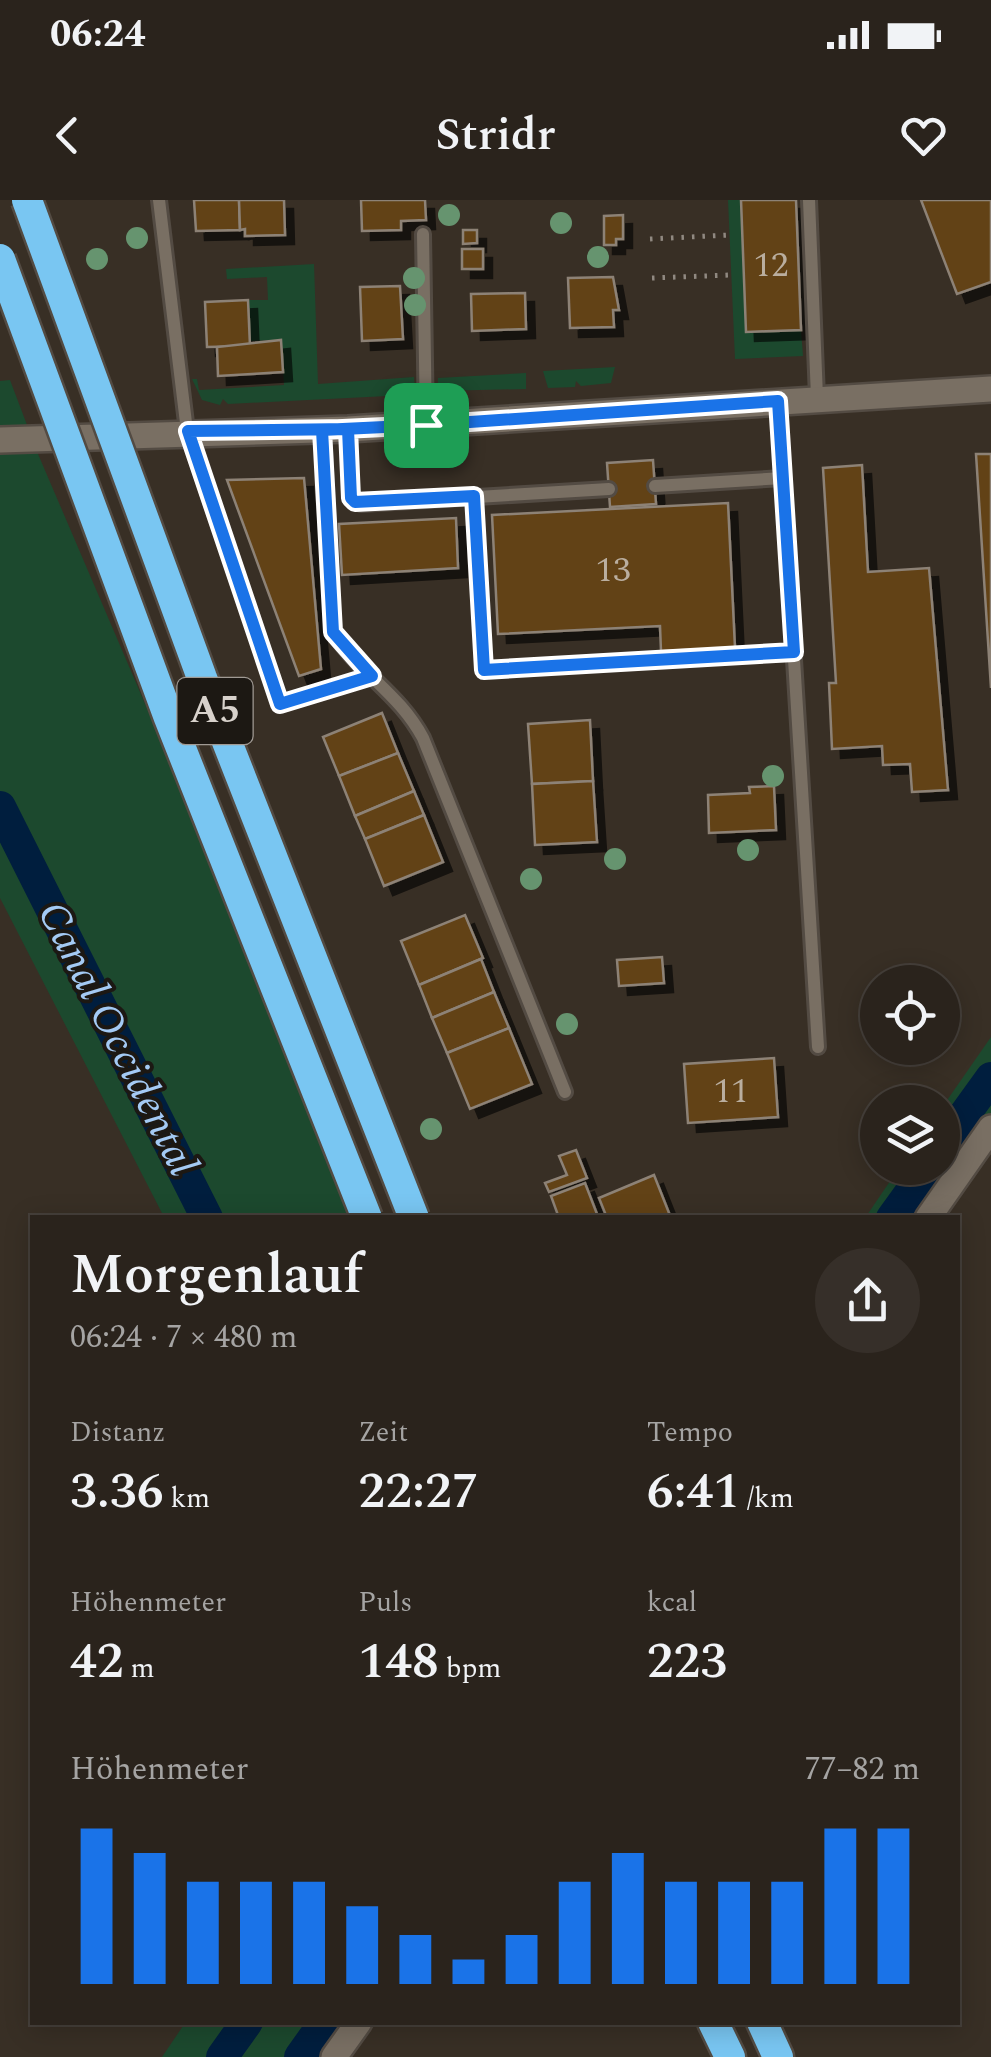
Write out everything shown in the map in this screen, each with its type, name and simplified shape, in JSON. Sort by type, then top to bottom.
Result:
[{"type":"highway","name":"A5","points":[[27,200],[202,678],[413,1215]]},
{"type":"highway","name":"A5","points":[[0,259],[169,718],[365,1215]]},
{"type":"highway","points":[[715,2025],[730,2057]]},
{"type":"highway","points":[[763,2025],[778,2057]]},
{"type":"main road","points":[[0,440],[426,425],[991,389]]},
{"type":"main road","points":[[930,1215],[991,1128]]},
{"type":"main road","points":[[334,2057],[356,2025]]},
{"type":"lane","points":[[159,200],[188,431],[280,704],[372,676]]},
{"type":"lane","points":[[809,200],[817,398]]},
{"type":"lane","points":[[423,234],[426,425]]},
{"type":"lane","points":[[778,401],[818,1047]]},
{"type":"lane","points":[[335,429],[355,502],[609,489]]},
{"type":"lane","points":[[335,429],[333,632],[372,676],[400,700],[423,738],[565,1092]]},
{"type":"lane","points":[[655,486],[784,478]]},
{"type":"lane","points":[[474,496],[484,670],[794,652]]},
{"type":"path","points":[[650,238],[729,235]]},
{"type":"path","points":[[652,278],[730,276]]},
{"type":"green space","points":[[728,200],[741,200],[746,331],[801,330],[803,356],[735,359]]},
{"type":"green space","points":[[314,264],[318,384],[414,377],[415,389],[407,389],[407,395],[228,404],[223,399],[220,405],[202,400],[192,379],[197,379],[199,390],[284,385],[281,340],[249,341],[248,300],[268,300],[267,277],[227,279],[226,269]]},
{"type":"green space","points":[[615,367],[611,383],[581,386],[576,381],[575,387],[548,388],[543,371]]},
{"type":"green space","points":[[526,373],[526,389],[438,391],[438,378]]},
{"type":"green space","points":[[10,380],[38,454],[364,1215],[163,1215],[0,898],[0,381]]},
{"type":"green space","points":[[991,1037],[991,1128],[960,1172],[958,1085]]},
{"type":"green space","points":[[887,1185],[951,1185],[929,1215],[867,1215]]},
{"type":"green space","points":[[184,2025],[357,2025],[336,2057],[162,2057]]},
{"type":"building","points":[[194,200],[239,200],[240,230],[196,231]]},
{"type":"building","points":[[239,200],[284,200],[285,235],[245,236],[245,229],[240,230]]},
{"type":"building","points":[[361,200],[425,200],[426,220],[401,221],[401,230],[362,231]]},
{"type":"building","points":[[741,200],[796,200],[801,330],[746,332]]},
{"type":"building","points":[[921,200],[991,200],[991,282],[957,294]]},
{"type":"building","points":[[623,215],[623,239],[616,239],[616,245],[604,245],[604,216]]},
{"type":"building","points":[[463,230],[477,230],[477,243],[463,244]]},
{"type":"building","points":[[462,249],[483,249],[483,269],[462,269]]},
{"type":"building","points":[[613,277],[619,310],[613,310],[614,327],[570,328],[568,278]]},
{"type":"building","points":[[400,286],[403,339],[362,341],[360,287]]},
{"type":"building","points":[[525,293],[526,329],[472,331],[471,294]]},
{"type":"building","points":[[248,300],[250,346],[207,347],[205,302]]},
{"type":"building","points":[[281,340],[283,372],[218,376],[217,347]]},
{"type":"building","points":[[976,454],[991,454],[991,688]]},
{"type":"building","points":[[653,460],[656,504],[610,507],[607,463]]},
{"type":"building","points":[[862,465],[868,572],[929,568],[948,790],[912,792],[910,764],[883,765],[882,746],[832,749],[829,683],[836,683],[823,468]]},
{"type":"building","points":[[304,478],[321,669],[299,676],[227,480]]},
{"type":"building","points":[[728,503],[735,648],[661,651],[660,626],[498,634],[492,515]]},
{"type":"building","points":[[456,518],[458,568],[342,575],[339,524]]},
{"type":"building","points":[[382,713],[398,753],[339,776],[323,737]]},
{"type":"building","points":[[590,720],[593,781],[532,784],[528,724]]},
{"type":"building","points":[[398,753],[414,791],[355,816],[339,776]]},
{"type":"building","points":[[593,781],[597,842],[535,845],[532,784]]},
{"type":"building","points":[[774,786],[776,830],[709,833],[708,795],[750,793],[749,787]]},
{"type":"building","points":[[414,791],[424,815],[365,839],[355,816]]},
{"type":"building","points":[[424,815],[443,862],[384,886],[365,839]]},
{"type":"building","points":[[465,915],[483,958],[419,985],[401,941]]},
{"type":"building","points":[[662,957],[664,983],[619,986],[617,960]]},
{"type":"building","points":[[481,959],[494,992],[432,1018],[419,985]]},
{"type":"building","points":[[494,992],[509,1028],[447,1053],[432,1018]]},
{"type":"building","points":[[509,1028],[532,1084],[470,1109],[447,1053]]},
{"type":"building","points":[[774,1058],[778,1117],[688,1123],[684,1064]]},
{"type":"building","points":[[576,1150],[587,1178],[549,1192],[545,1183],[567,1175],[559,1156]]},
{"type":"building","points":[[654,1175],[670,1215],[606,1215],[599,1198]]},
{"type":"building","points":[[585,1183],[597,1214],[558,1215],[551,1196]]},
{"type":"waterway","name":"Canal Occidental","points":[[0,807],[205,1215]]},
{"type":"waterway","points":[[960,1121],[991,1078]]},
{"type":"waterway","points":[[894,1215],[916,1185]]},
{"type":"waterway","name":"Canal Occidental","points":[[222,2057],[245,2025]]},
{"type":"waterway","points":[[300,2057],[323,2025]]},
{"type":"route","points":[[426,425],[322,430],[333,632],[345,651],[372,676],[280,704],[188,431],[322,430],[348,429],[351,498],[355,502],[474,496],[484,670],[794,652],[778,401],[426,425]]}]
